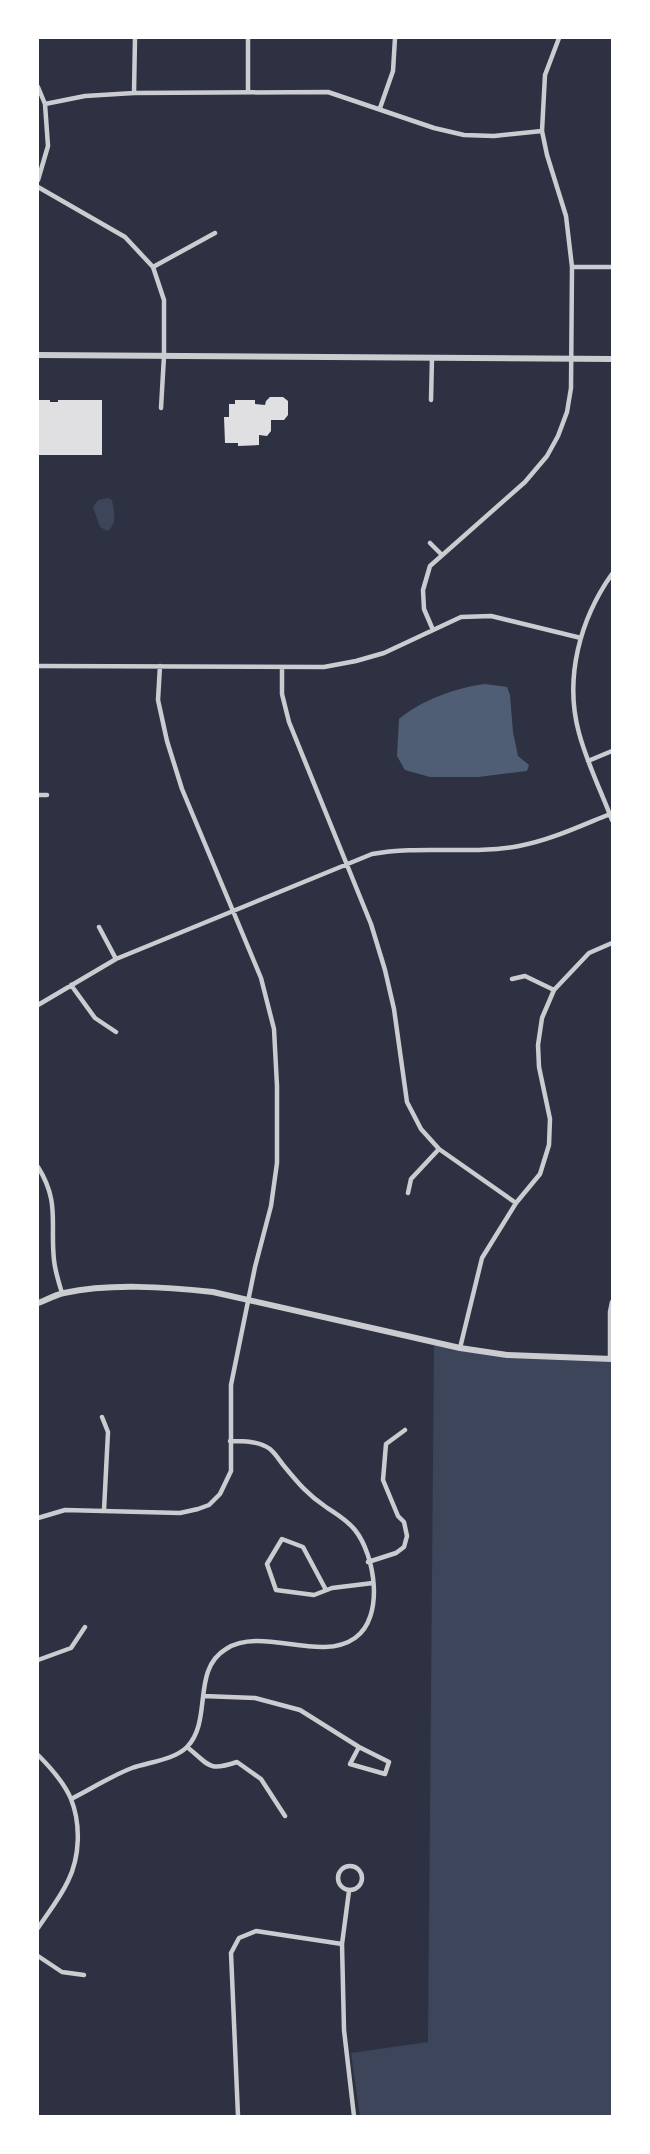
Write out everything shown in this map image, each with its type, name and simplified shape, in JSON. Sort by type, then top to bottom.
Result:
[{"type":"street","points":[[134,93],[135,38]]},
{"type":"street","points":[[248,38],[248,92]]},
{"type":"street","points":[[380,108],[393,71],[395,38]]},
{"type":"street","points":[[433,630],[424,609],[423,590],[430,566],[525,482],[547,456],[567,412],[572,359],[572,267],[566,216],[542,131],[544,75],[559,38]]},
{"type":"street","points":[[38,87],[45,104],[48,146],[38,180]]},
{"type":"street","points":[[45,104],[85,96],[134,93],[328,92],[434,128],[464,135],[494,136],[542,131]]},
{"type":"street","points":[[38,187],[125,237],[153,267],[164,300],[161,408]]},
{"type":"street","points":[[153,267],[215,232]]},
{"type":"street","points":[[572,267],[612,267]]},
{"type":"street","points":[[38,355],[612,359]]},
{"type":"street","points":[[430,400],[432,358]]},
{"type":"street","points":[[430,543],[442,555]]},
{"type":"street","points":[[612,574],[599,593],[580,638],[574,668],[574,700],[578,731],[612,820]]},
{"type":"street","points":[[38,666],[324,667],[356,662],[384,653],[461,617],[491,616],[580,638]]},
{"type":"street","points":[[38,1518],[65,1510],[180,1512],[198,1509],[209,1504],[220,1494],[231,1471],[231,1385],[255,1267],[271,1206],[277,1162],[274,1029],[261,978],[182,789],[158,700],[159,666]]},
{"type":"street","points":[[282,668],[282,694],[289,722],[371,924],[386,970],[407,1102],[421,1129],[439,1149],[516,1203]]},
{"type":"street","points":[[588,761],[612,751]]},
{"type":"street","points":[[38,795],[47,795]]},
{"type":"street","points":[[38,1005],[116,959],[372,854],[396,849],[481,850],[519,846],[555,836],[610,814]]},
{"type":"street","points":[[99,927],[116,959]]},
{"type":"street","points":[[460,1348],[482,1258],[516,1203],[540,1174],[549,1145],[550,1119],[539,1067],[538,1045],[542,1018],[554,990],[590,953],[612,943]]},
{"type":"street","points":[[512,979],[525,976],[554,990]]},
{"type":"street","points":[[71,985],[95,1018],[116,1032]]},
{"type":"street","points":[[408,1193],[411,1179],[439,1149]]},
{"type":"street","points":[[38,1167],[51,1196],[55,1220],[54,1261],[62,1293]]},
{"type":"street","points":[[38,1303],[62,1293],[101,1288],[181,1289],[213,1292],[460,1348],[507,1355],[611,1359],[610,1312],[612,1302]]},
{"type":"street","points":[[102,1417],[108,1432],[104,1510]]},
{"type":"street","points":[[368,1562],[396,1553],[404,1547],[407,1536],[404,1522],[398,1516],[383,1480],[386,1444],[405,1430]]},
{"type":"street","points":[[71,1799],[130,1769],[175,1755],[187,1747],[198,1728],[208,1670],[216,1657],[227,1648],[250,1641],[336,1647],[356,1638],[370,1620],[374,1605],[373,1582],[363,1545],[355,1530],[345,1520],[308,1495],[270,1449],[254,1442],[230,1441]]},
{"type":"street","points":[[326,1590],[303,1547],[282,1539],[267,1564],[276,1590],[314,1595],[326,1590],[373,1582]]},
{"type":"street","points":[[38,1660],[71,1648],[85,1627]]},
{"type":"street","points":[[203,1696],[255,1698],[300,1710],[359,1747],[389,1762],[385,1774],[350,1764],[359,1747]]},
{"type":"street","points":[[187,1747],[213,1768],[237,1762],[261,1779],[285,1816]]},
{"type":"street","points":[[38,1755],[58,1778],[71,1799],[78,1838],[76,1856],[69,1879],[38,1928]]},
{"type":"street","points":[[350,1866],[358,1869],[362,1877],[359,1886],[349,1891],[341,1887],[338,1875],[343,1868],[350,1866]]},
{"type":"street","points":[[349,1891],[342,1944],[344,2031],[354,2116]]},
{"type":"street","points":[[238,2116],[231,1953],[238,1938],[256,1931],[342,1944]]},
{"type":"street","points":[[38,1956],[62,1972],[84,1975]]},
{"type":"shaded area","points":[[108,498],[112,500],[114,517],[113,525],[107,531],[100,527],[93,507],[98,500]]},
{"type":"shaded area","points":[[485,684],[507,687],[518,756],[529,765],[527,771],[478,777],[430,777],[405,770],[397,756],[399,719],[439,696],[462,688]]},
{"type":"shaded area","points":[[434,1342],[507,1355],[612,1359],[612,2116],[360,2116],[351,2053],[428,2042]]},
{"type":"building","points":[[270,397],[283,397],[288,401],[288,415],[284,420],[271,420],[271,431],[267,436],[259,435],[259,445],[238,446],[238,443],[225,443],[224,417],[229,417],[229,404],[235,404],[235,400],[255,400],[255,404],[265,405]]},
{"type":"building","points":[[38,400],[58,402],[58,400],[102,400],[102,455],[38,455]]}]
